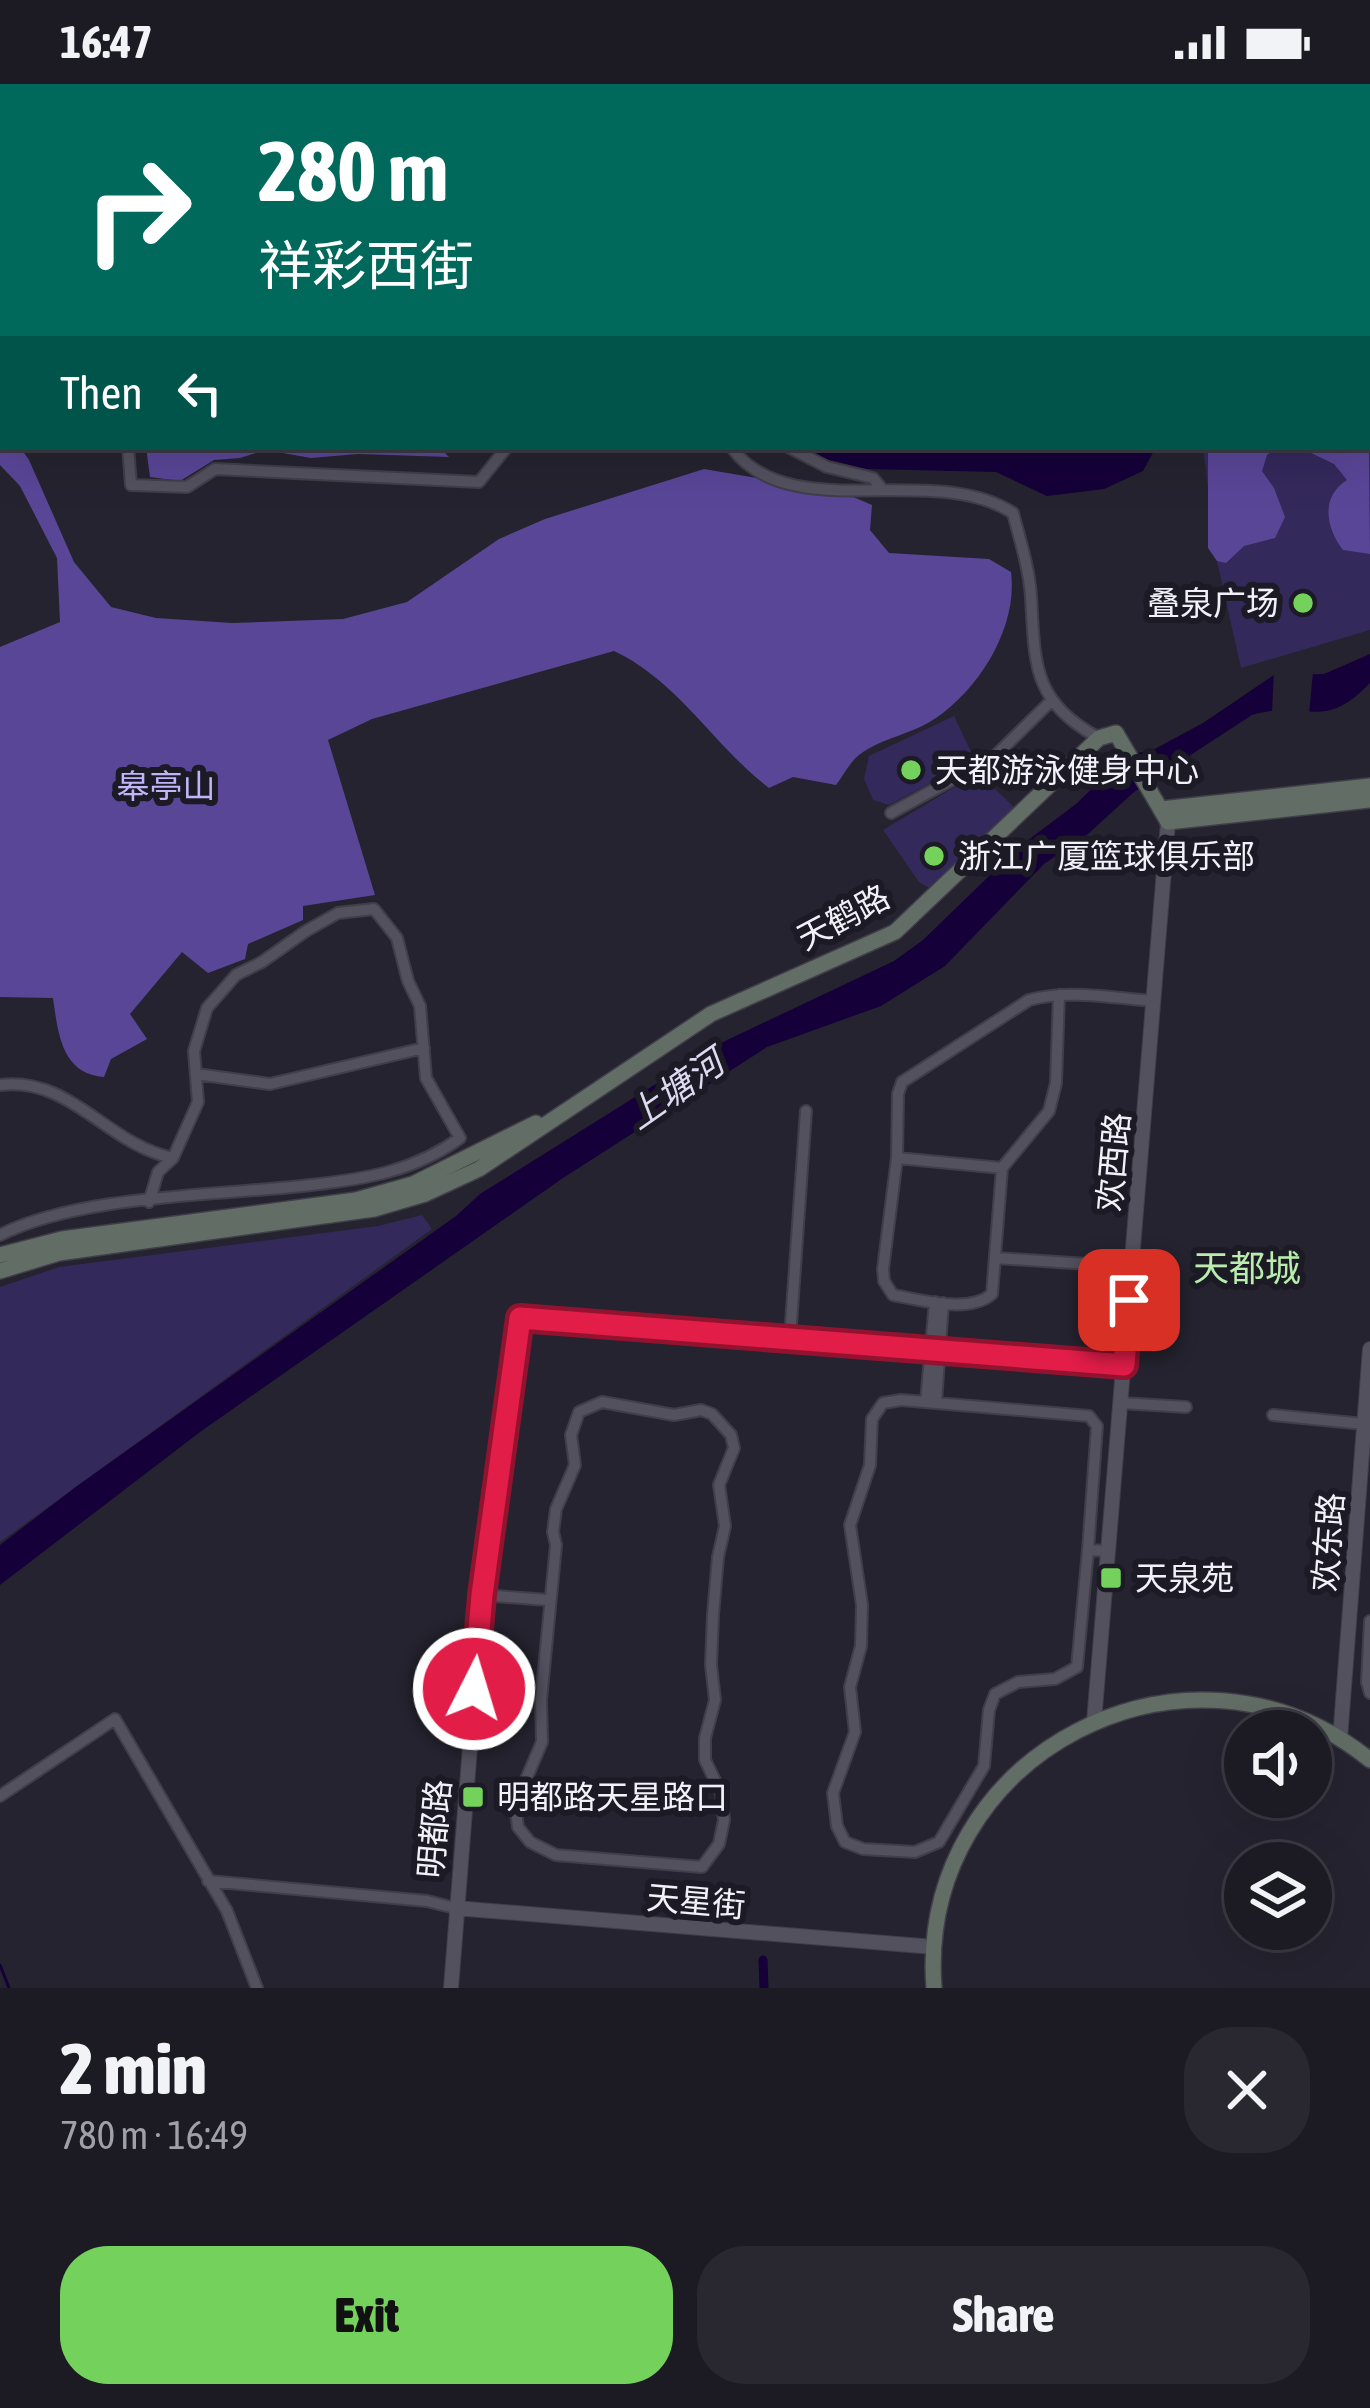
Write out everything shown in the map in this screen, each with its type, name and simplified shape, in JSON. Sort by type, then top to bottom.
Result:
[{"type":"main road","points":[[1099,738],[1116,733],[1165,816]]},
{"type":"main road","name":"天鹤路","points":[[0,1271],[59,1253],[374,1210],[425,1194],[479,1169],[711,1014],[895,932],[1099,738]]},
{"type":"main road","points":[[1165,816],[1370,786]]},
{"type":"main road","points":[[1165,816],[1370,800]]},
{"type":"main road","name":"天鹤路","points":[[0,1255],[62,1239],[356,1199],[413,1184],[550,1118]]},
{"type":"main road","points":[[934,1988],[942,1895],[954,1861],[989,1802],[1033,1758],[1094,1722],[1146,1705],[1224,1701],[1284,1713],[1340,1739],[1370,1760]]},
{"type":"street","points":[[128,450],[131,485],[187,487],[215,469],[479,482],[505,450]]},
{"type":"street","points":[[735,450],[769,479],[848,491],[966,491],[992,499],[1013,513],[1031,595],[1032,641],[1050,702],[1099,738]]},
{"type":"street","points":[[794,450],[827,467],[874,478],[883,490]]},
{"type":"street","points":[[891,813],[994,757],[1050,702]]},
{"type":"street","name":"欢西路","points":[[1094,1722],[1165,816]]},
{"type":"street","points":[[0,1235],[29,1220],[375,1178],[436,1156],[460,1138],[426,1078],[420,1006],[397,938],[374,909],[338,913],[236,975],[207,1008],[194,1051],[198,1102],[173,1158],[158,1172],[149,1202]]},
{"type":"street","points":[[1059,995],[1056,1083],[1049,1111],[1002,1168],[994,1288],[987,1299],[939,1302],[893,1295],[884,1281],[902,1082],[952,1053],[1013,1007],[1044,996],[1059,995],[1154,1001]]},
{"type":"street","points":[[196,1074],[270,1084],[424,1048]]},
{"type":"street","points":[[0,1085],[26,1082],[55,1091],[121,1135],[173,1158]]},
{"type":"street","points":[[790,1338],[806,1111]]},
{"type":"street","points":[[897,1158],[1002,1168]]},
{"type":"street","points":[[996,1258],[1132,1267]]},
{"type":"street","points":[[931,1402],[939,1302]]},
{"type":"street","points":[[520,1318],[1124,1365]]},
{"type":"street","name":"明都路","points":[[451,1988],[482,1595],[520,1318]]},
{"type":"street","name":"欢东路","points":[[1340,1739],[1370,1349]]},
{"type":"street","points":[[890,1400],[931,1402],[1082,1413],[1094,1420],[1077,1666],[1055,1679],[1018,1682],[995,1694],[984,1766],[939,1842],[915,1852],[863,1849],[844,1842],[833,1793],[853,1744],[850,1688],[861,1646],[860,1587],[850,1538],[852,1512],[870,1466],[872,1419],[877,1409],[890,1400]]},
{"type":"street","points":[[602,1402],[674,1415],[701,1410],[712,1414],[731,1435],[734,1448],[719,1485],[725,1526],[713,1615],[715,1700],[705,1738],[705,1760],[721,1793],[724,1820],[718,1844],[701,1867],[556,1855],[541,1850],[518,1827],[515,1805],[542,1742],[548,1600],[556,1510],[575,1465],[571,1435],[579,1412],[602,1402]]},
{"type":"street","points":[[1120,1403],[1186,1407]]},
{"type":"street","points":[[1273,1415],[1364,1424]]},
{"type":"street","points":[[1088,1550],[1108,1551]]},
{"type":"street","points":[[482,1595],[548,1600]]},
{"type":"street","points":[[1370,1621],[1370,1693]]},
{"type":"street","points":[[1347,1644],[1368,1646]]},
{"type":"street","points":[[0,1796],[115,1719],[226,1912],[257,1988]]},
{"type":"street","points":[[208,1881],[427,1901],[454,1908]]},
{"type":"street","name":"天星街","points":[[454,1908],[934,1947]]},
{"type":"shaded area","points":[[1203,450],[1370,450],[1370,630],[1241,668],[1217,561]]},
{"type":"shaded area","name":"天都游泳健身中心","points":[[954,716],[975,760],[889,805],[873,800],[864,779],[869,756]]},
{"type":"shaded area","name":"浙江广厦篮球俱乐部","points":[[978,773],[1015,808],[933,890],[919,882],[883,830]]},
{"type":"shaded area","points":[[422,1215],[432,1229],[0,1542],[0,1287],[59,1267],[378,1226]]},
{"type":"green space","name":"皋亭山","points":[[0,450],[22,450],[74,562],[111,607],[156,618],[232,623],[343,619],[407,602],[499,539],[545,519],[704,469],[844,493],[872,505],[870,530],[889,553],[989,559],[1011,572],[1012,593],[993,654],[968,690],[927,723],[859,755],[836,785],[793,777],[769,788],[657,679],[614,651],[372,719],[328,740],[375,895],[303,906],[303,920],[248,944],[245,959],[208,973],[182,952],[130,1014],[147,1039],[111,1059],[104,1077],[70,1060],[53,998],[0,997],[0,647],[60,622],[57,558],[20,486],[0,465]]},
{"type":"green space","points":[[146,450],[265,450],[214,460],[180,481],[150,477]]},
{"type":"green space","points":[[265,450],[442,450],[449,457],[358,454],[311,458]]},
{"type":"green space","points":[[1208,450],[1274,450],[1262,471],[1285,517],[1275,538],[1244,546],[1226,563],[1217,561],[1208,548]]},
{"type":"green space","points":[[1305,450],[1369,450],[1370,554],[1343,550],[1333,532],[1329,504],[1347,480],[1334,464]]},
{"type":"water","points":[[808,450],[1154,450],[1143,471],[1104,489],[1047,496],[996,472],[867,469],[813,456]]},
{"type":"water","name":"上塘河","points":[[1370,654],[1370,683],[1353,698],[1326,711],[1252,715],[1134,792],[1088,834],[1044,864],[945,966],[881,1006],[767,1047],[563,1178],[200,1432],[0,1585],[0,1545],[480,1194],[723,1042],[894,961],[1128,754],[1151,751],[1203,723],[1274,675],[1324,674]]},
{"type":"pier","points":[[1274,671],[1313,672],[1309,714],[1272,713]]},
{"type":"waterway","points":[[763,1960],[764,1988]]},
{"type":"waterway","points":[[0,1965],[9,1988]]},
{"type":"place","name":"叠泉广场","points":[[1303,603]]},
{"type":"place","name":"天都游泳健身中心","points":[[911,770]]},
{"type":"place","name":"浙江广厦篮球俱乐部","points":[[934,856]]},
{"type":"place","name":"天泉苑","points":[[1111,1578]]},
{"type":"place","name":"明都路天星路口","points":[[473,1797]]},
{"type":"district","name":"天都城","points":[[1247,1268]]},
{"type":"route","points":[[474,1689],[482,1595],[520,1318],[1124,1365],[1129,1300]]}]
